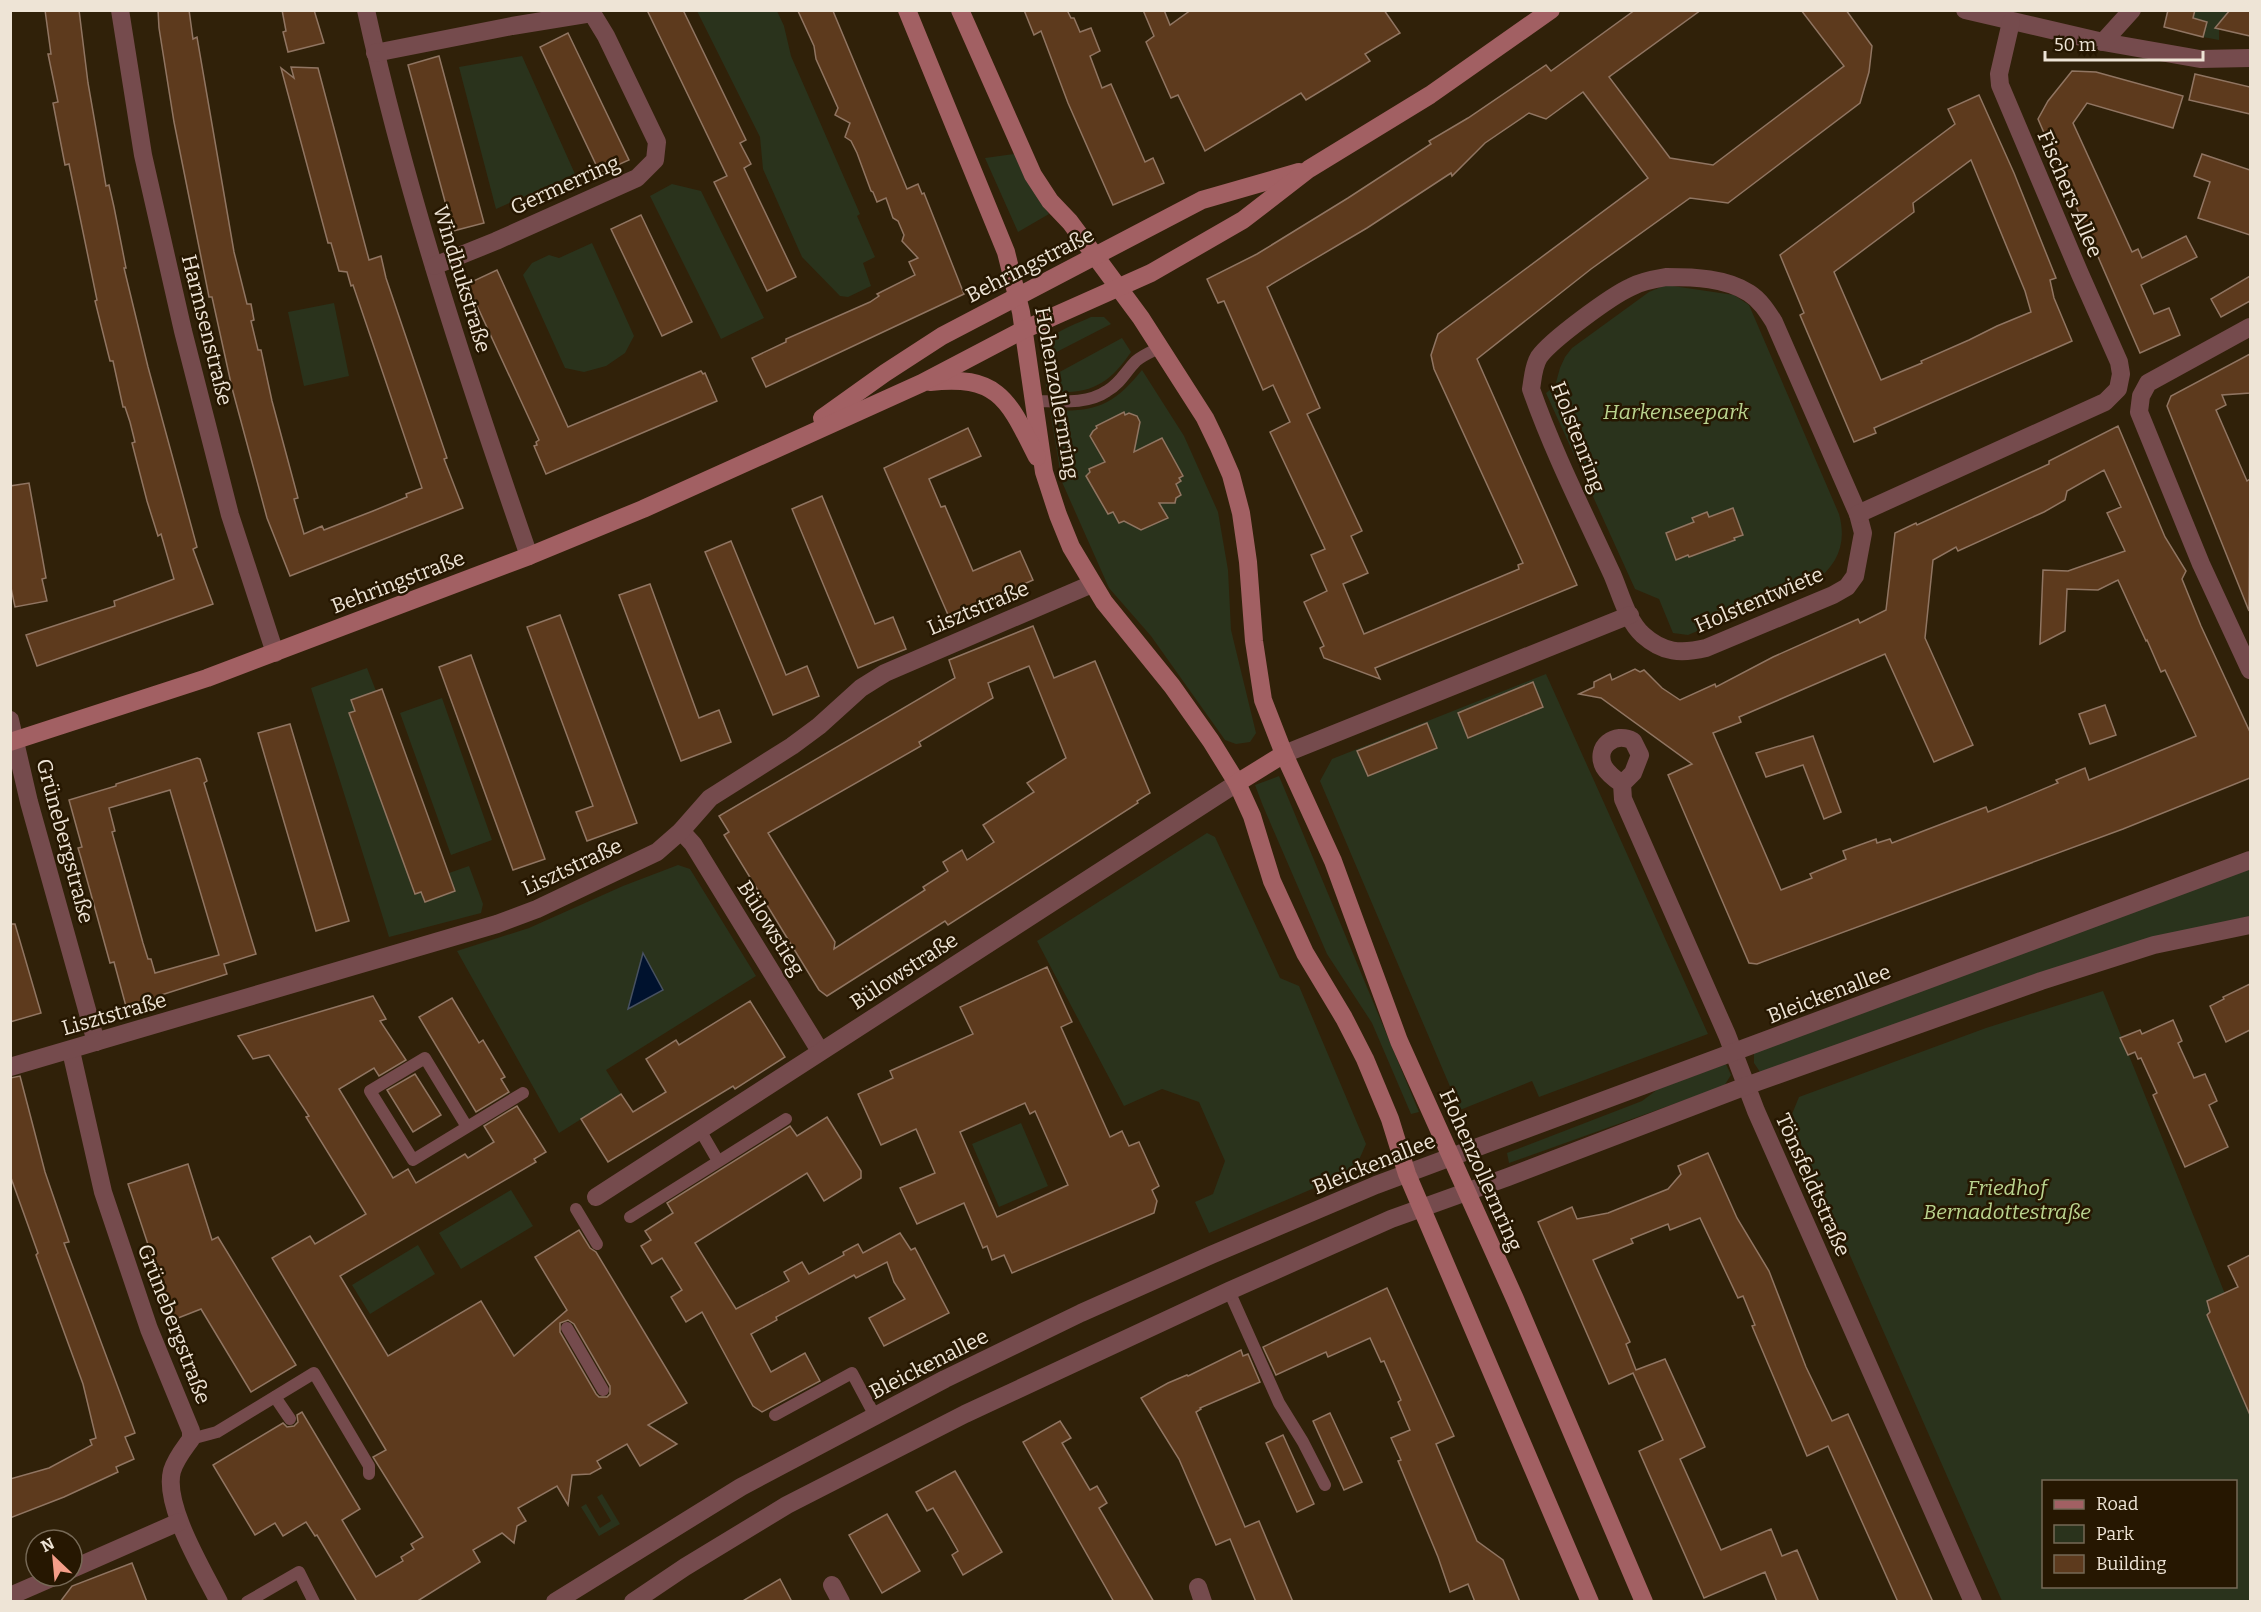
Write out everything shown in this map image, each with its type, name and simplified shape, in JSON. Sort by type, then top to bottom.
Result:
[{"type":"main road","name":"Hohenzollernring","points":[[907,10],[1006,252],[1023,330],[1044,472],[1071,547],[1104,602],[1172,686],[1237,783],[1252,816],[1272,881],[1305,953],[1344,1018],[1365,1059],[1390,1119],[1407,1174],[1590,1602]]},
{"type":"main road","name":"Hohenzollernring","points":[[960,10],[1033,175],[1050,201],[1070,222],[1119,287],[1161,347],[1205,418],[1231,475],[1241,513],[1248,562],[1254,641],[1263,700],[1284,754],[1333,861],[1399,1041],[1467,1192],[1644,1602]]},
{"type":"main road","name":"Behringstraße","points":[[13,741],[207,678],[529,556],[735,468],[792,440],[922,383],[1023,330],[1151,273],[1243,220],[1309,169],[1430,95],[1551,10]]},
{"type":"main road","name":"Behringstraße","points":[[792,440],[885,373],[942,336],[1202,200],[1309,169]]},
{"type":"main road","points":[[922,383],[964,380],[985,386],[1000,395],[1013,409],[1044,472]]},
{"type":"main road","points":[[1237,783],[1284,754]]},
{"type":"street","name":"Harmsenstraße","points":[[120,10],[143,155],[183,331],[225,495],[274,653]]},
{"type":"street","name":"Windhukstraße","points":[[366,10],[410,186],[493,452],[529,556]]},
{"type":"street","points":[[1965,10],[2103,42],[2200,59],[2250,58]]},
{"type":"street","points":[[2103,42],[2132,10]]},
{"type":"street","name":"Germerring","points":[[375,53],[592,13],[606,36],[657,142],[655,160],[637,178],[434,266]]},
{"type":"street","name":"Fischers Allee","points":[[1858,514],[2105,402],[2113,395],[2120,381],[2119,362],[2000,85],[1999,74],[2011,22]]},
{"type":"street","name":"Holstenring","points":[[1630,615],[1578,501],[1531,388],[1533,370],[1539,358],[1550,346],[1632,286],[1667,277],[1699,279],[1730,284],[1749,293],[1762,304],[1774,322],[1858,514]]},
{"type":"street","points":[[2250,327],[2154,378],[2144,389],[2140,403],[2142,422],[2201,564],[2250,670]]},
{"type":"street","name":"Holstentwiete","points":[[1630,615],[1641,634],[1658,646],[1675,652],[1691,651],[1706,648],[1833,595],[1847,587],[1855,576],[1863,533],[1858,514]]},
{"type":"street","name":"Lisztstraße","points":[[10,1067],[71,1051],[517,918],[657,852],[681,831],[710,798],[792,746],[819,726],[861,688],[885,673],[1092,584]]},
{"type":"street","points":[[1284,754],[1630,615]]},
{"type":"street","name":"Grünebergstraße","points":[[10,720],[13,741],[29,802],[96,1042]]},
{"type":"street","name":"Bülowstraße","points":[[596,1197],[1237,783]]},
{"type":"street","name":"Tönsfeldtstraße","points":[[1622,784],[1623,799],[1734,1053],[1756,1111],[1973,1602]]},
{"type":"street","name":"Bülowstieg","points":[[681,831],[693,844],[820,1051]]},
{"type":"street","name":"Bleickenallee","points":[[555,1602],[741,1487],[875,1416],[1081,1313],[1211,1255],[1407,1174],[2250,860]]},
{"type":"street","points":[[633,1602],[685,1567],[798,1500],[965,1414],[1229,1291],[1391,1219],[1746,1086],[2102,960],[2154,945],[2250,925]]},
{"type":"street","name":"Grünebergstraße","points":[[71,1051],[103,1192],[149,1329],[191,1431],[191,1438],[180,1453],[172,1470],[170,1487],[179,1522],[219,1602]]},
{"type":"street","points":[[84,1564],[179,1522]]},
{"type":"street","points":[[832,1585],[841,1602]]},
{"type":"street","points":[[10,1596],[28,1588]]},
{"type":"lane","points":[[1034,401],[1096,398],[1109,391],[1137,360],[1161,347]]},
{"type":"lane","points":[[467,1127],[425,1058],[370,1091],[413,1160],[523,1093]]},
{"type":"lane","points":[[630,1217],[786,1119]]},
{"type":"lane","points":[[700,1130],[718,1161]]},
{"type":"lane","points":[[576,1209],[597,1244]]},
{"type":"lane","points":[[1229,1291],[1279,1403],[1303,1442],[1325,1485]]},
{"type":"lane","points":[[567,1328],[603,1389]]},
{"type":"lane","points":[[191,1438],[217,1432],[314,1373],[369,1466],[369,1474]]},
{"type":"lane","points":[[776,1415],[852,1373],[875,1416]]},
{"type":"lane","points":[[275,1397],[290,1419]]},
{"type":"lane","points":[[247,1602],[299,1572],[314,1602]]},
{"type":"green space","points":[[697,11],[777,11],[784,26],[791,56],[860,214],[857,216],[875,257],[863,263],[871,286],[848,297],[840,296],[802,257],[763,169],[760,137]]},
{"type":"green space","points":[[2195,11],[2230,11],[2219,23],[2219,40],[2203,37],[2207,22],[2193,18]]},
{"type":"green space","points":[[522,56],[575,174],[496,209],[459,67]]},
{"type":"green space","points":[[1014,154],[1049,214],[1018,232],[985,158]]},
{"type":"green space","points":[[672,184],[701,191],[764,318],[721,339],[650,196]]},
{"type":"green space","points":[[592,243],[634,336],[625,353],[606,366],[584,372],[565,368],[523,275],[532,263],[549,255],[559,258]]},
{"type":"green space","name":"Harkenseepark","points":[[1666,285],[1734,295],[1749,305],[1839,514],[1842,534],[1835,561],[1814,582],[1688,635],[1673,633],[1659,599],[1635,589],[1546,393],[1555,386],[1560,368],[1572,348],[1649,292]]},
{"type":"green space","points":[[334,303],[349,376],[304,386],[288,312]]},
{"type":"green space","points":[[1091,317],[1104,317],[1111,324],[1041,360],[1045,344],[1051,338],[1058,332]]},
{"type":"green space","points":[[1122,338],[1131,352],[1106,380],[1086,390],[1047,391],[1045,380]]},
{"type":"green space","points":[[1142,370],[1184,436],[1218,512],[1228,570],[1231,630],[1256,733],[1250,742],[1236,744],[1225,740],[1151,636],[1109,588],[1062,482],[1050,410],[1079,410],[1102,404],[1122,391]]},
{"type":"green space","points":[[367,668],[376,691],[351,700],[369,751],[364,753],[371,774],[399,831],[393,833],[400,853],[413,871],[407,873],[414,894],[421,892],[425,902],[455,891],[449,873],[469,866],[483,904],[481,913],[389,937],[311,688]]},
{"type":"green space","points":[[1546,674],[1708,1034],[1539,1097],[1532,1081],[1460,1110],[1320,781],[1332,759]]},
{"type":"green space","points":[[442,698],[492,840],[451,855],[400,713]]},
{"type":"green space","points":[[1279,776],[1419,1112],[1411,1114],[1372,1023],[1327,954],[1263,806],[1255,785]]},
{"type":"green space","points":[[1207,833],[1215,837],[1280,978],[1299,986],[1366,1144],[1354,1171],[1209,1233],[1195,1202],[1213,1194],[1225,1161],[1199,1102],[1162,1089],[1124,1106],[1037,941]]},
{"type":"green space","points":[[678,865],[690,869],[756,976],[606,1070],[621,1094],[559,1133],[457,951],[529,928],[623,886]]},
{"type":"green space","points":[[2250,868],[2250,917],[1760,1072],[1754,1063],[1754,1053]]},
{"type":"green space","name":"Friedhof Bernadottestraße","points":[[2103,991],[2250,1356],[2250,1601],[2002,1601],[1790,1119],[1799,1097],[1986,1028]]},
{"type":"green space","points":[[1726,1064],[1731,1075],[1724,1086],[1509,1163],[1507,1153],[1642,1101],[1658,1089]]},
{"type":"green space","points":[[1021,1123],[1048,1186],[999,1207],[972,1144]]},
{"type":"green space","points":[[511,1190],[533,1226],[461,1269],[439,1233]]},
{"type":"green space","points":[[418,1245],[435,1274],[370,1314],[352,1285]]},
{"type":"green space","points":[[602,1494],[620,1524],[599,1536],[581,1507],[586,1504],[600,1528],[611,1521],[597,1497]]},
{"type":"water","points":[[643,953],[663,990],[628,1009]]},
{"type":"building","points":[[45,10],[79,10],[88,83],[106,186],[109,185],[114,207],[126,268],[124,268],[148,367],[197,547],[193,549],[213,604],[37,666],[26,635],[115,606],[114,601],[174,579],[161,534],[158,536],[147,501],[132,443],[135,442],[130,422],[125,407],[123,407],[113,361],[110,361],[95,301],[97,300],[69,164],[65,165],[53,103],[58,102],[48,54],[51,54]]},
{"type":"building","points":[[158,10],[189,10],[193,39],[197,37],[234,252],[247,304],[251,304],[254,320],[251,321],[258,350],[261,350],[298,498],[294,499],[304,534],[322,526],[324,530],[373,511],[422,488],[353,285],[351,286],[347,272],[339,271],[331,243],[328,243],[281,68],[294,78],[291,67],[318,68],[369,260],[381,256],[386,278],[447,458],[444,459],[463,508],[290,576],[267,518],[232,388],[212,297],[209,297],[174,122]]},
{"type":"building","points":[[282,10],[314,10],[324,43],[288,52],[283,32],[286,31]]},
{"type":"building","points":[[647,10],[683,10],[746,140],[740,143],[751,164],[744,168],[796,277],[767,291],[714,182],[727,176]]},
{"type":"building","points":[[1024,10],[1067,10],[1071,18],[1074,18],[1080,32],[1091,28],[1100,51],[1090,56],[1102,88],[1111,84],[1145,162],[1153,158],[1164,183],[1113,205],[1068,103],[1041,31],[1034,35]]},
{"type":"building","points":[[1143,10],[1164,10],[1170,25],[1191,10],[1384,10],[1400,33],[1365,54],[1370,61],[1306,100],[1301,93],[1205,151],[1178,95],[1171,98],[1146,42],[1154,36]]},
{"type":"building","points":[[1635,10],[1701,10],[1609,77],[1670,158],[1713,165],[1844,66],[1801,10],[1846,10],[1872,46],[1869,72],[1860,103],[1728,203],[1690,198],[1591,269],[1477,359],[1577,585],[1375,668],[1380,679],[1324,658],[1320,648],[1324,646],[1304,602],[1327,591],[1311,555],[1325,549],[1270,432],[1290,422],[1273,385],[1263,390],[1224,301],[1218,303],[1207,279],[1257,254],[1348,198],[1431,144],[1429,141],[1468,118],[1546,65],[1551,71]],"holes":[[[1583,92],[1648,178],[1438,334],[1431,355],[1434,369],[1523,563],[1518,565],[1519,569],[1364,634],[1343,584],[1368,573],[1351,536],[1362,531],[1307,414],[1320,408],[1267,287],[1367,228],[1451,173],[1452,176],[1485,143],[1529,113],[1546,119]]]},
{"type":"building","points":[[2168,10],[2195,10],[2193,18],[2207,22],[2203,37],[2164,27]]},
{"type":"building","points":[[2230,10],[2250,10],[2250,36],[2215,28]]},
{"type":"building","points":[[798,11],[833,11],[907,189],[918,184],[922,194],[924,193],[964,294],[766,387],[752,358],[786,342],[786,339],[870,302],[879,296],[877,294],[915,275],[909,262],[918,258],[902,241],[904,235],[898,221],[893,218],[886,198],[877,202],[871,191],[857,153],[851,141],[845,137],[850,123],[835,115],[838,108]]},
{"type":"building","points":[[568,33],[629,160],[600,173],[540,47]]},
{"type":"building","points":[[439,56],[484,223],[453,231],[408,65]]},
{"type":"building","points":[[2072,71],[2096,72],[2183,96],[2173,128],[2087,103],[2073,123],[2132,252],[2138,249],[2142,258],[2186,236],[2197,257],[2141,285],[2154,314],[2169,308],[2180,335],[2140,353],[2038,119],[2048,101]]},
{"type":"building","points":[[2195,74],[2250,87],[2250,114],[2189,100]]},
{"type":"building","points":[[1979,95],[2014,173],[2056,278],[2050,280],[2054,298],[2072,341],[1874,428],[1876,433],[1854,442],[1800,315],[1804,313],[1780,255],[1955,124],[1948,109]],"holes":[[[1971,160],[2025,291],[2031,312],[1881,380],[1834,272],[1914,212],[1913,203]]]},
{"type":"building","points":[[2202,154],[2250,170],[2250,235],[2198,218],[2210,182],[2194,176]]},
{"type":"building","points":[[641,215],[692,322],[662,336],[611,229]]},
{"type":"building","points":[[497,270],[568,427],[701,371],[705,373],[717,401],[546,474],[534,446],[539,440],[467,284]]},
{"type":"building","points":[[2250,276],[2250,301],[2221,317],[2211,299]]},
{"type":"building","points":[[2250,354],[2250,393],[2222,395],[2226,405],[2216,410],[2247,481],[2250,479],[2249,611],[2167,406],[2171,396]]},
{"type":"building","points":[[1124,412],[1125,415],[1129,413],[1137,416],[1140,422],[1134,452],[1162,438],[1183,476],[1176,484],[1181,495],[1176,498],[1175,503],[1159,503],[1168,518],[1141,530],[1124,521],[1119,523],[1113,512],[1108,514],[1086,476],[1090,472],[1089,469],[1105,462],[1090,436],[1097,428],[1096,426]]},
{"type":"building","points":[[2118,426],[2165,537],[2186,571],[2182,579],[2250,732],[2250,778],[2123,829],[1757,964],[1749,963],[1668,775],[1692,764],[1601,698],[1579,694],[1594,687],[1594,682],[1610,674],[1612,680],[1635,669],[1640,672],[1644,670],[1662,688],[1680,700],[1715,684],[1716,687],[1773,657],[1858,619],[1860,623],[1886,610],[1895,533],[2049,464],[2049,461]],"holes":[[[2104,470],[2121,507],[2107,513],[2125,551],[2068,571],[2043,570],[2040,644],[2065,631],[2067,589],[2098,590],[2118,580],[2161,672],[2165,670],[2196,736],[2089,780],[2085,768],[2056,780],[2058,783],[1988,812],[1986,807],[1892,843],[1890,839],[1877,843],[1876,839],[1843,851],[1846,859],[1810,874],[1812,878],[1781,890],[1713,733],[1741,722],[1739,717],[1885,654],[1934,762],[1973,745],[1925,638],[1933,560],[1956,547],[1958,551],[2044,512],[2065,500],[2067,491]]]},
{"type":"building","points":[[968,428],[981,456],[929,479],[941,507],[945,506],[973,571],[1020,551],[1033,580],[949,617],[884,468]]},
{"type":"building","points":[[29,483],[46,578],[42,579],[47,601],[15,607],[10,583],[10,486]]},
{"type":"building","points":[[822,496],[875,624],[893,617],[906,649],[858,668],[792,509]]},
{"type":"building","points":[[1733,508],[1743,535],[1734,538],[1735,540],[1676,560],[1666,533],[1694,522],[1692,518],[1707,512],[1709,517]]},
{"type":"building","points":[[731,541],[786,675],[807,666],[819,696],[773,715],[705,552]]},
{"type":"building","points":[[650,584],[699,718],[719,710],[731,742],[681,761],[619,595]]},
{"type":"building","points":[[560,615],[637,823],[587,841],[576,812],[593,806],[527,627]]},
{"type":"building","points":[[1033,626],[1054,678],[1095,661],[1150,793],[1137,801],[1138,803],[948,925],[945,921],[827,996],[819,990],[724,835],[729,832],[719,816],[955,678],[949,660]],"holes":[[[1029,666],[1066,758],[1027,783],[1034,792],[983,825],[994,842],[967,860],[962,850],[943,862],[948,871],[923,887],[925,890],[834,949],[835,942],[768,833],[921,746],[919,742],[993,698],[988,683]]]},
{"type":"building","points":[[471,655],[545,859],[513,870],[439,667]]},
{"type":"building","points":[[1533,682],[1543,707],[1468,738],[1458,713]]},
{"type":"building","points":[[382,689],[455,891],[425,902],[421,892],[415,894],[349,713],[355,711],[351,700]]},
{"type":"building","points":[[2105,705],[2116,735],[2090,744],[2079,714]]},
{"type":"building","points":[[1427,723],[1437,748],[1368,776],[1357,751]]},
{"type":"building","points":[[290,724],[349,921],[316,931],[258,733]]},
{"type":"building","points":[[1813,736],[1841,812],[1824,819],[1803,765],[1766,777],[1756,753]]},
{"type":"building","points":[[197,758],[200,759],[207,781],[204,783],[256,954],[224,964],[227,974],[158,996],[159,1001],[127,1010],[114,962],[110,963],[78,848],[82,847],[69,800],[116,786],[116,784]],"holes":[[[170,790],[219,955],[155,973],[143,943],[112,832],[115,831],[109,808]]]},
{"type":"building","points":[[10,924],[15,924],[41,1013],[10,1022]]},
{"type":"building","points":[[1047,967],[1072,1022],[1061,1027],[1110,1137],[1122,1131],[1129,1146],[1139,1142],[1159,1186],[1152,1190],[1157,1201],[1154,1213],[1012,1273],[1004,1255],[992,1260],[987,1246],[983,1248],[964,1203],[917,1224],[900,1188],[935,1173],[916,1129],[881,1145],[858,1094],[893,1078],[890,1071],[973,1034],[960,1007]],"holes":[[[1025,1103],[1030,1114],[1035,1111],[1068,1185],[997,1217],[960,1132]]]},
{"type":"building","points":[[2250,984],[2250,1030],[2226,1042],[2210,1006]]},
{"type":"building","points":[[373,996],[386,1019],[380,1021],[406,1060],[379,1076],[374,1068],[339,1089],[393,1178],[408,1169],[416,1183],[465,1154],[468,1158],[494,1142],[484,1126],[517,1106],[546,1152],[534,1159],[536,1162],[340,1276],[388,1356],[481,1301],[514,1356],[567,1310],[535,1257],[579,1230],[590,1248],[596,1252],[687,1403],[648,1425],[677,1444],[640,1466],[627,1444],[597,1461],[601,1468],[590,1474],[572,1475],[568,1505],[557,1486],[518,1508],[526,1521],[517,1526],[514,1543],[502,1533],[473,1550],[480,1562],[416,1602],[357,1602],[317,1535],[315,1536],[306,1522],[283,1536],[275,1523],[255,1535],[213,1465],[283,1423],[287,1427],[294,1426],[298,1422],[297,1415],[302,1412],[360,1509],[342,1520],[376,1577],[403,1561],[401,1557],[414,1549],[411,1544],[423,1537],[373,1457],[386,1450],[272,1258],[310,1236],[315,1244],[366,1214],[306,1117],[309,1116],[269,1055],[253,1059],[238,1036]],"holes":[[[568,1320],[574,1324],[610,1386],[610,1394],[607,1397],[599,1397],[596,1394],[560,1332],[560,1323]]]},
{"type":"building","points":[[452,998],[479,1043],[483,1040],[505,1077],[501,1079],[509,1092],[476,1112],[419,1017]]},
{"type":"building","points":[[750,1001],[785,1057],[735,1089],[733,1086],[608,1162],[581,1119],[621,1094],[633,1112],[666,1092],[646,1059],[676,1040],[679,1045]]},
{"type":"building","points":[[2173,1020],[2182,1041],[2178,1043],[2194,1078],[2205,1074],[2217,1101],[2209,1105],[2228,1147],[2185,1167],[2153,1095],[2157,1093],[2141,1058],[2138,1059],[2135,1052],[2128,1055],[2120,1038],[2140,1030],[2142,1034]]},
{"type":"building","points":[[415,1074],[441,1115],[413,1132],[387,1090]]},
{"type":"building","points":[[20,1076],[45,1172],[69,1242],[64,1243],[135,1433],[125,1437],[134,1459],[116,1467],[118,1472],[64,1497],[10,1518],[10,1479],[49,1468],[92,1445],[90,1440],[96,1438],[83,1384],[36,1255],[38,1253],[10,1175],[10,1078]]},
{"type":"building","points":[[827,1117],[861,1171],[861,1178],[824,1201],[807,1173],[695,1243],[736,1309],[789,1281],[784,1272],[802,1262],[809,1274],[844,1255],[843,1252],[858,1244],[863,1253],[900,1233],[911,1250],[915,1248],[949,1313],[884,1346],[869,1318],[905,1299],[894,1282],[887,1262],[856,1278],[854,1275],[776,1317],[777,1320],[751,1334],[771,1372],[805,1353],[820,1381],[762,1412],[753,1406],[702,1312],[686,1322],[671,1297],[682,1290],[662,1258],[652,1264],[641,1246],[651,1240],[645,1231],[673,1213],[667,1203],[790,1126],[797,1136]]},
{"type":"building","points":[[1708,1153],[1737,1218],[1769,1271],[1806,1367],[1832,1421],[1848,1414],[1933,1602],[1898,1602],[1828,1446],[1807,1456],[1752,1326],[1755,1325],[1743,1296],[1738,1298],[1700,1218],[1670,1230],[1668,1224],[1631,1239],[1633,1243],[1593,1260],[1630,1342],[1626,1344],[1636,1370],[1665,1359],[1705,1447],[1680,1459],[1721,1550],[1771,1529],[1782,1556],[1797,1550],[1819,1602],[1777,1602],[1765,1572],[1704,1598],[1639,1451],[1663,1440],[1633,1373],[1609,1384],[1538,1222],[1572,1207],[1577,1219],[1608,1213],[1668,1189],[1681,1174],[1678,1166]]},
{"type":"building","points":[[188,1164],[212,1240],[218,1237],[296,1365],[251,1392],[201,1309],[173,1320],[128,1184]]},
{"type":"building","points":[[2250,1255],[2250,1415],[2207,1315],[2210,1312],[2207,1301],[2238,1287],[2228,1266]]},
{"type":"building","points":[[1387,1288],[1454,1436],[1436,1444],[1477,1541],[1503,1560],[1520,1602],[1475,1602],[1468,1584],[1450,1592],[1391,1438],[1410,1430],[1398,1402],[1401,1400],[1384,1361],[1381,1362],[1370,1338],[1328,1357],[1326,1352],[1276,1375],[1263,1347]]},
{"type":"building","points":[[1241,1350],[1243,1356],[1248,1354],[1260,1382],[1200,1408],[1196,1412],[1245,1527],[1259,1521],[1293,1602],[1256,1602],[1230,1539],[1216,1545],[1179,1459],[1141,1398],[1168,1383],[1188,1376]]},
{"type":"building","points":[[1330,1413],[1362,1482],[1344,1490],[1313,1421]]},
{"type":"building","points":[[1060,1421],[1071,1438],[1062,1443],[1090,1490],[1097,1486],[1107,1503],[1099,1508],[1154,1602],[1114,1602],[1023,1442]]},
{"type":"building","points":[[1283,1435],[1314,1504],[1297,1512],[1266,1443]]},
{"type":"building","points":[[955,1471],[1002,1552],[963,1575],[952,1555],[958,1551],[933,1508],[927,1511],[916,1492]]},
{"type":"building","points":[[887,1514],[920,1571],[882,1593],[849,1535]]},
{"type":"building","points":[[132,1563],[147,1602],[60,1602],[70,1588],[84,1588],[84,1581]]},
{"type":"building","points":[[780,1579],[792,1602],[741,1602]]}]
